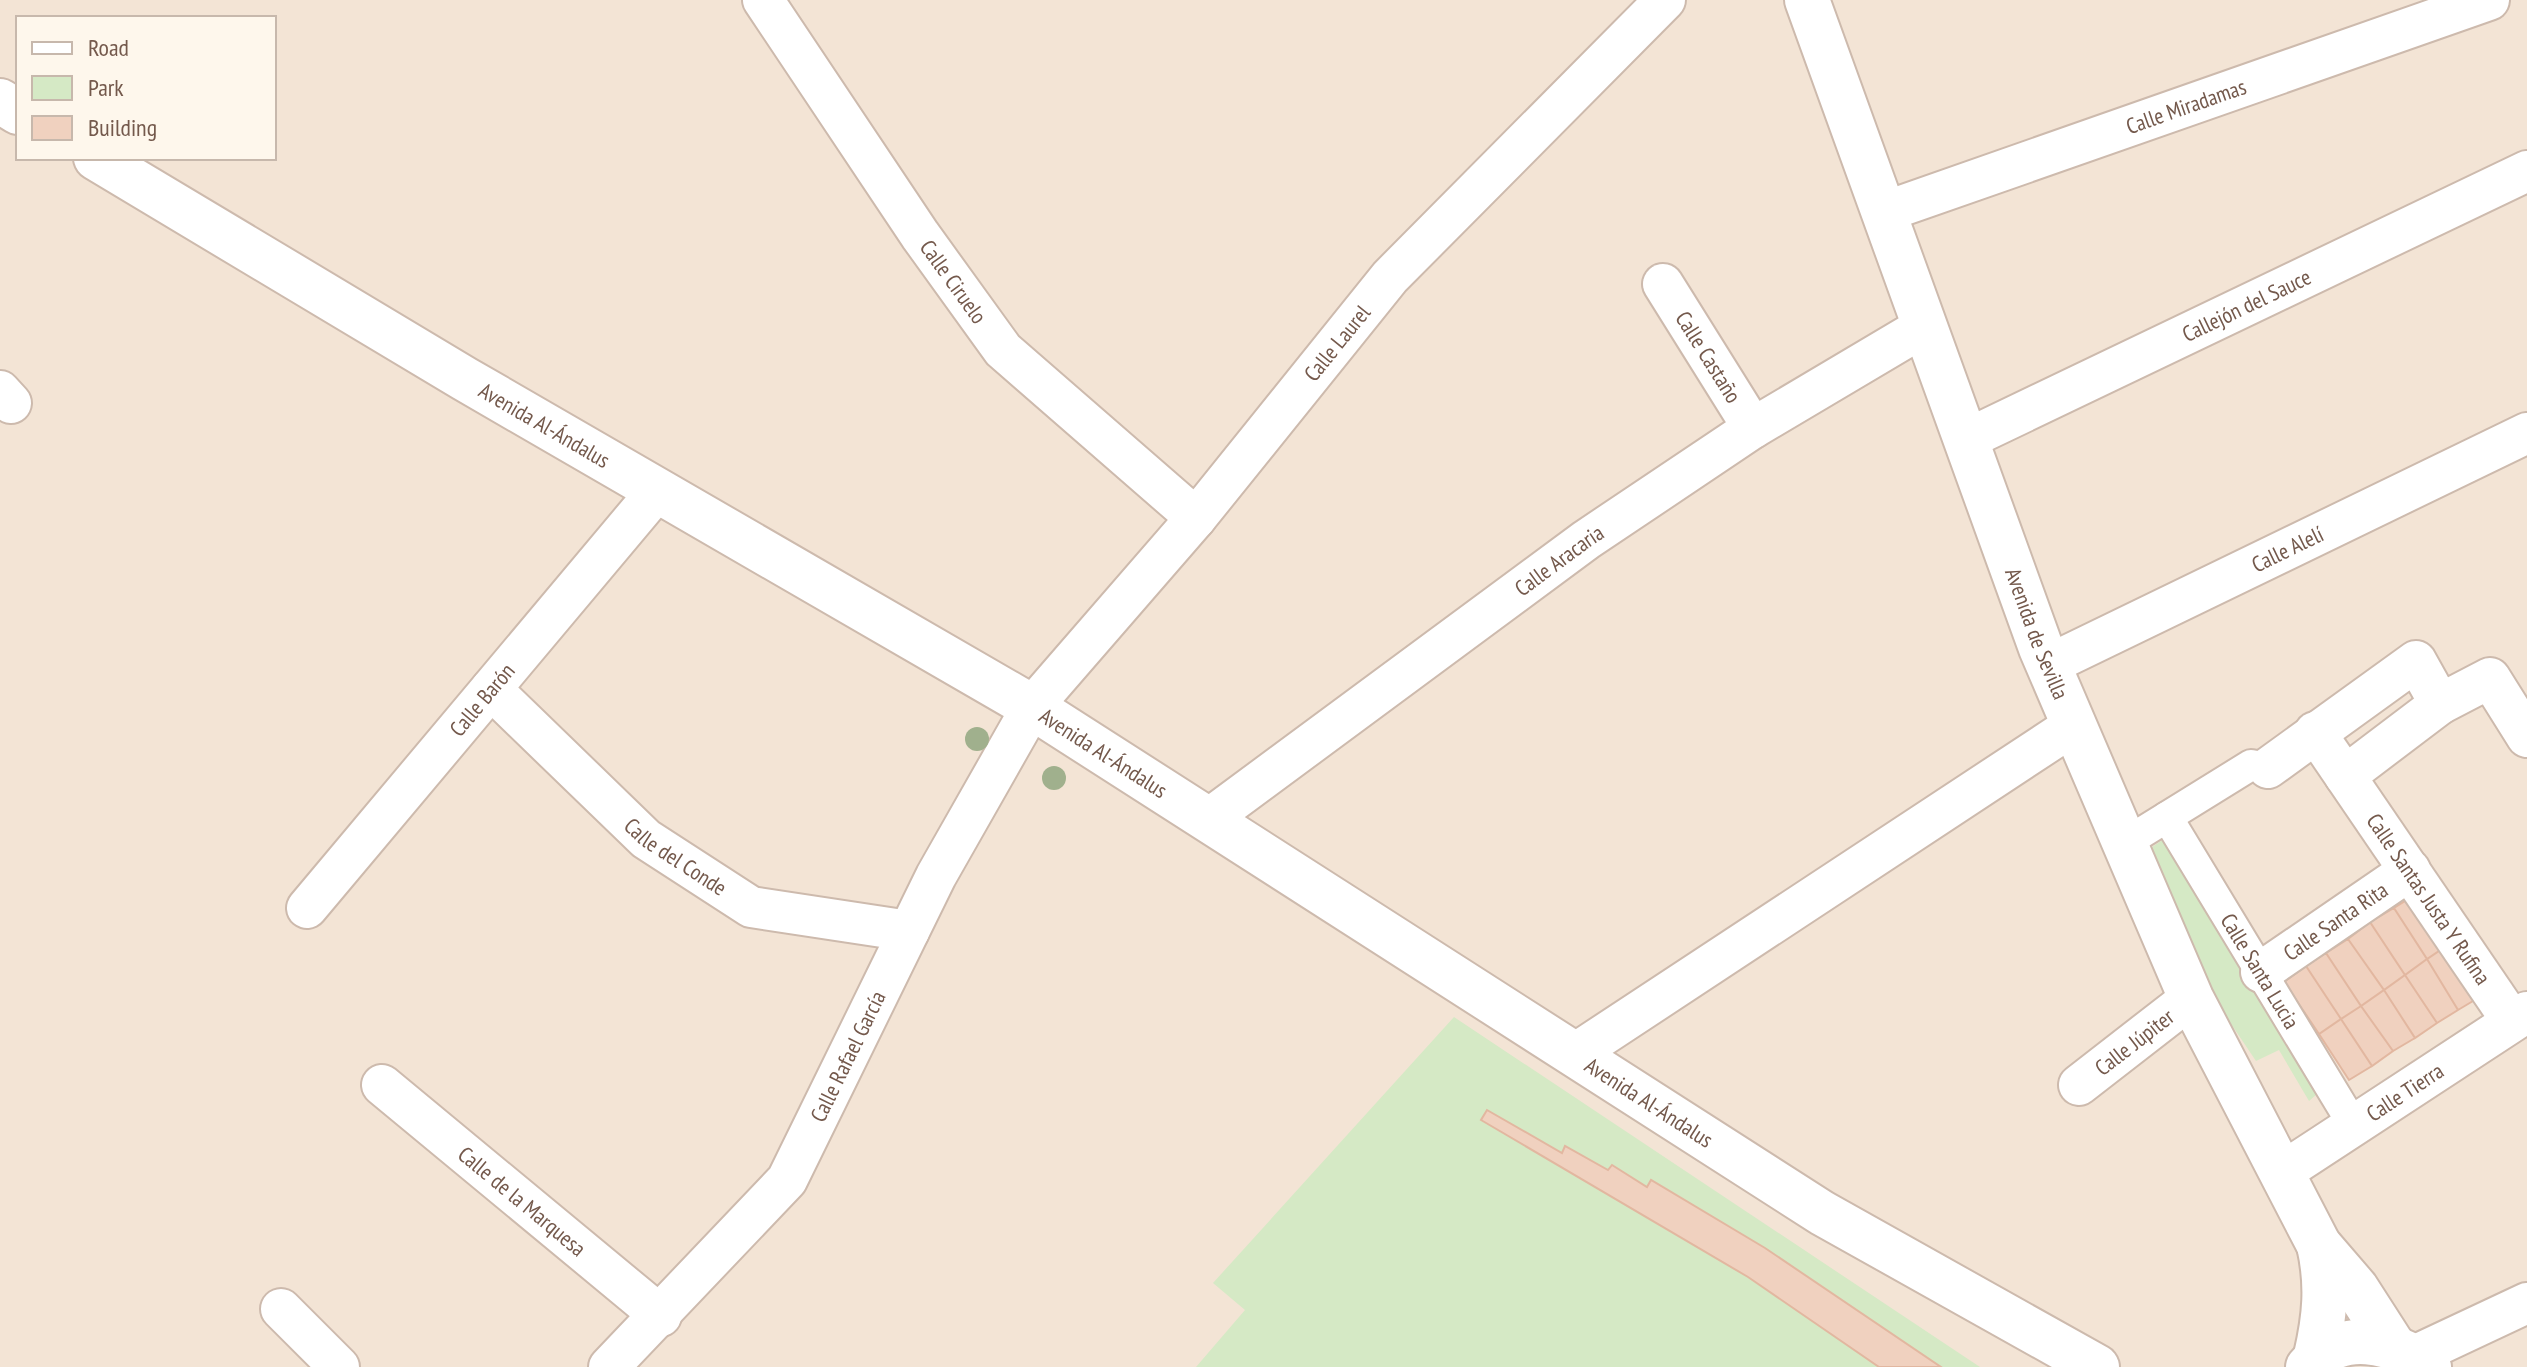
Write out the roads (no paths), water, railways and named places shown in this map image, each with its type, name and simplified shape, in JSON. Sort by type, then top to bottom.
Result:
[{"type":"street","name":"Calle Ciruelo","points":[[763,0],[920,235],[1003,350],[1196,518]]},
{"type":"street","name":"Calle Laurel","points":[[1032,707],[1196,518],[1390,277],[1665,0]]},
{"type":"street","name":"Avenida de Sevilla","points":[[1807,0],[2048,665],[2191,998],[2319,1245],[2411,1356]]},
{"type":"street","name":"Calle Miradamas","points":[[1884,212],[2489,0]]},
{"type":"street","name":"Avenida Al-Ándalus","points":[[99,160],[657,491],[1032,707],[1210,818],[1822,1213],[2097,1367]]},
{"type":"street","name":"Callejón del Sauce","points":[[1965,440],[2527,171]]},
{"type":"street","name":"Calle Castaño","points":[[1663,284],[1753,428]]},
{"type":"street","name":"Calle Aracaria","points":[[1210,818],[1586,540],[1753,428],[1925,326]]},
{"type":"street","name":"Calle Alelí","points":[[2048,665],[2527,433]]},
{"type":"street","name":"Calle Barón","points":[[307,908],[657,491]]},
{"type":"street","points":[[2125,843],[2251,765],[2268,768],[2416,661],[2440,704]]},
{"type":"street","points":[[2345,776],[2440,704],[2490,678],[2527,737]]},
{"type":"street","name":"Calle del Conde","points":[[491,689],[646,839],[751,907],[909,931]]},
{"type":"street","name":"Calle Rafael García","points":[[609,1367],[661,1316],[787,1180],[936,876],[1032,707]]},
{"type":"street","points":[[1573,1055],[2074,725]]},
{"type":"street","name":"Calle Santas Justa Y Rufina","points":[[2315,732],[2410,870],[2520,1017]]},
{"type":"street","name":"Calle Santa Lucia","points":[[2167,817],[2354,1126]]},
{"type":"street","name":"Calle Santa Rita","points":[[2261,972],[2410,870]]},
{"type":"street","name":"Calle Júpiter","points":[[2079,1085],[2191,998]]},
{"type":"street","name":"Calle Tierra","points":[[2281,1173],[2520,1017]]},
{"type":"street","name":"Calle de la Marquesa","points":[[382,1085],[661,1316]]},
{"type":"street","name":"Avenida de Sevilla","points":[[2312,1362],[2326,1313],[2327,1277],[2319,1245]]},
{"type":"street","points":[[2312,1362],[2353,1342],[2411,1356],[2527,1303]]},
{"type":"street","points":[[281,1309],[339,1367]]}]
